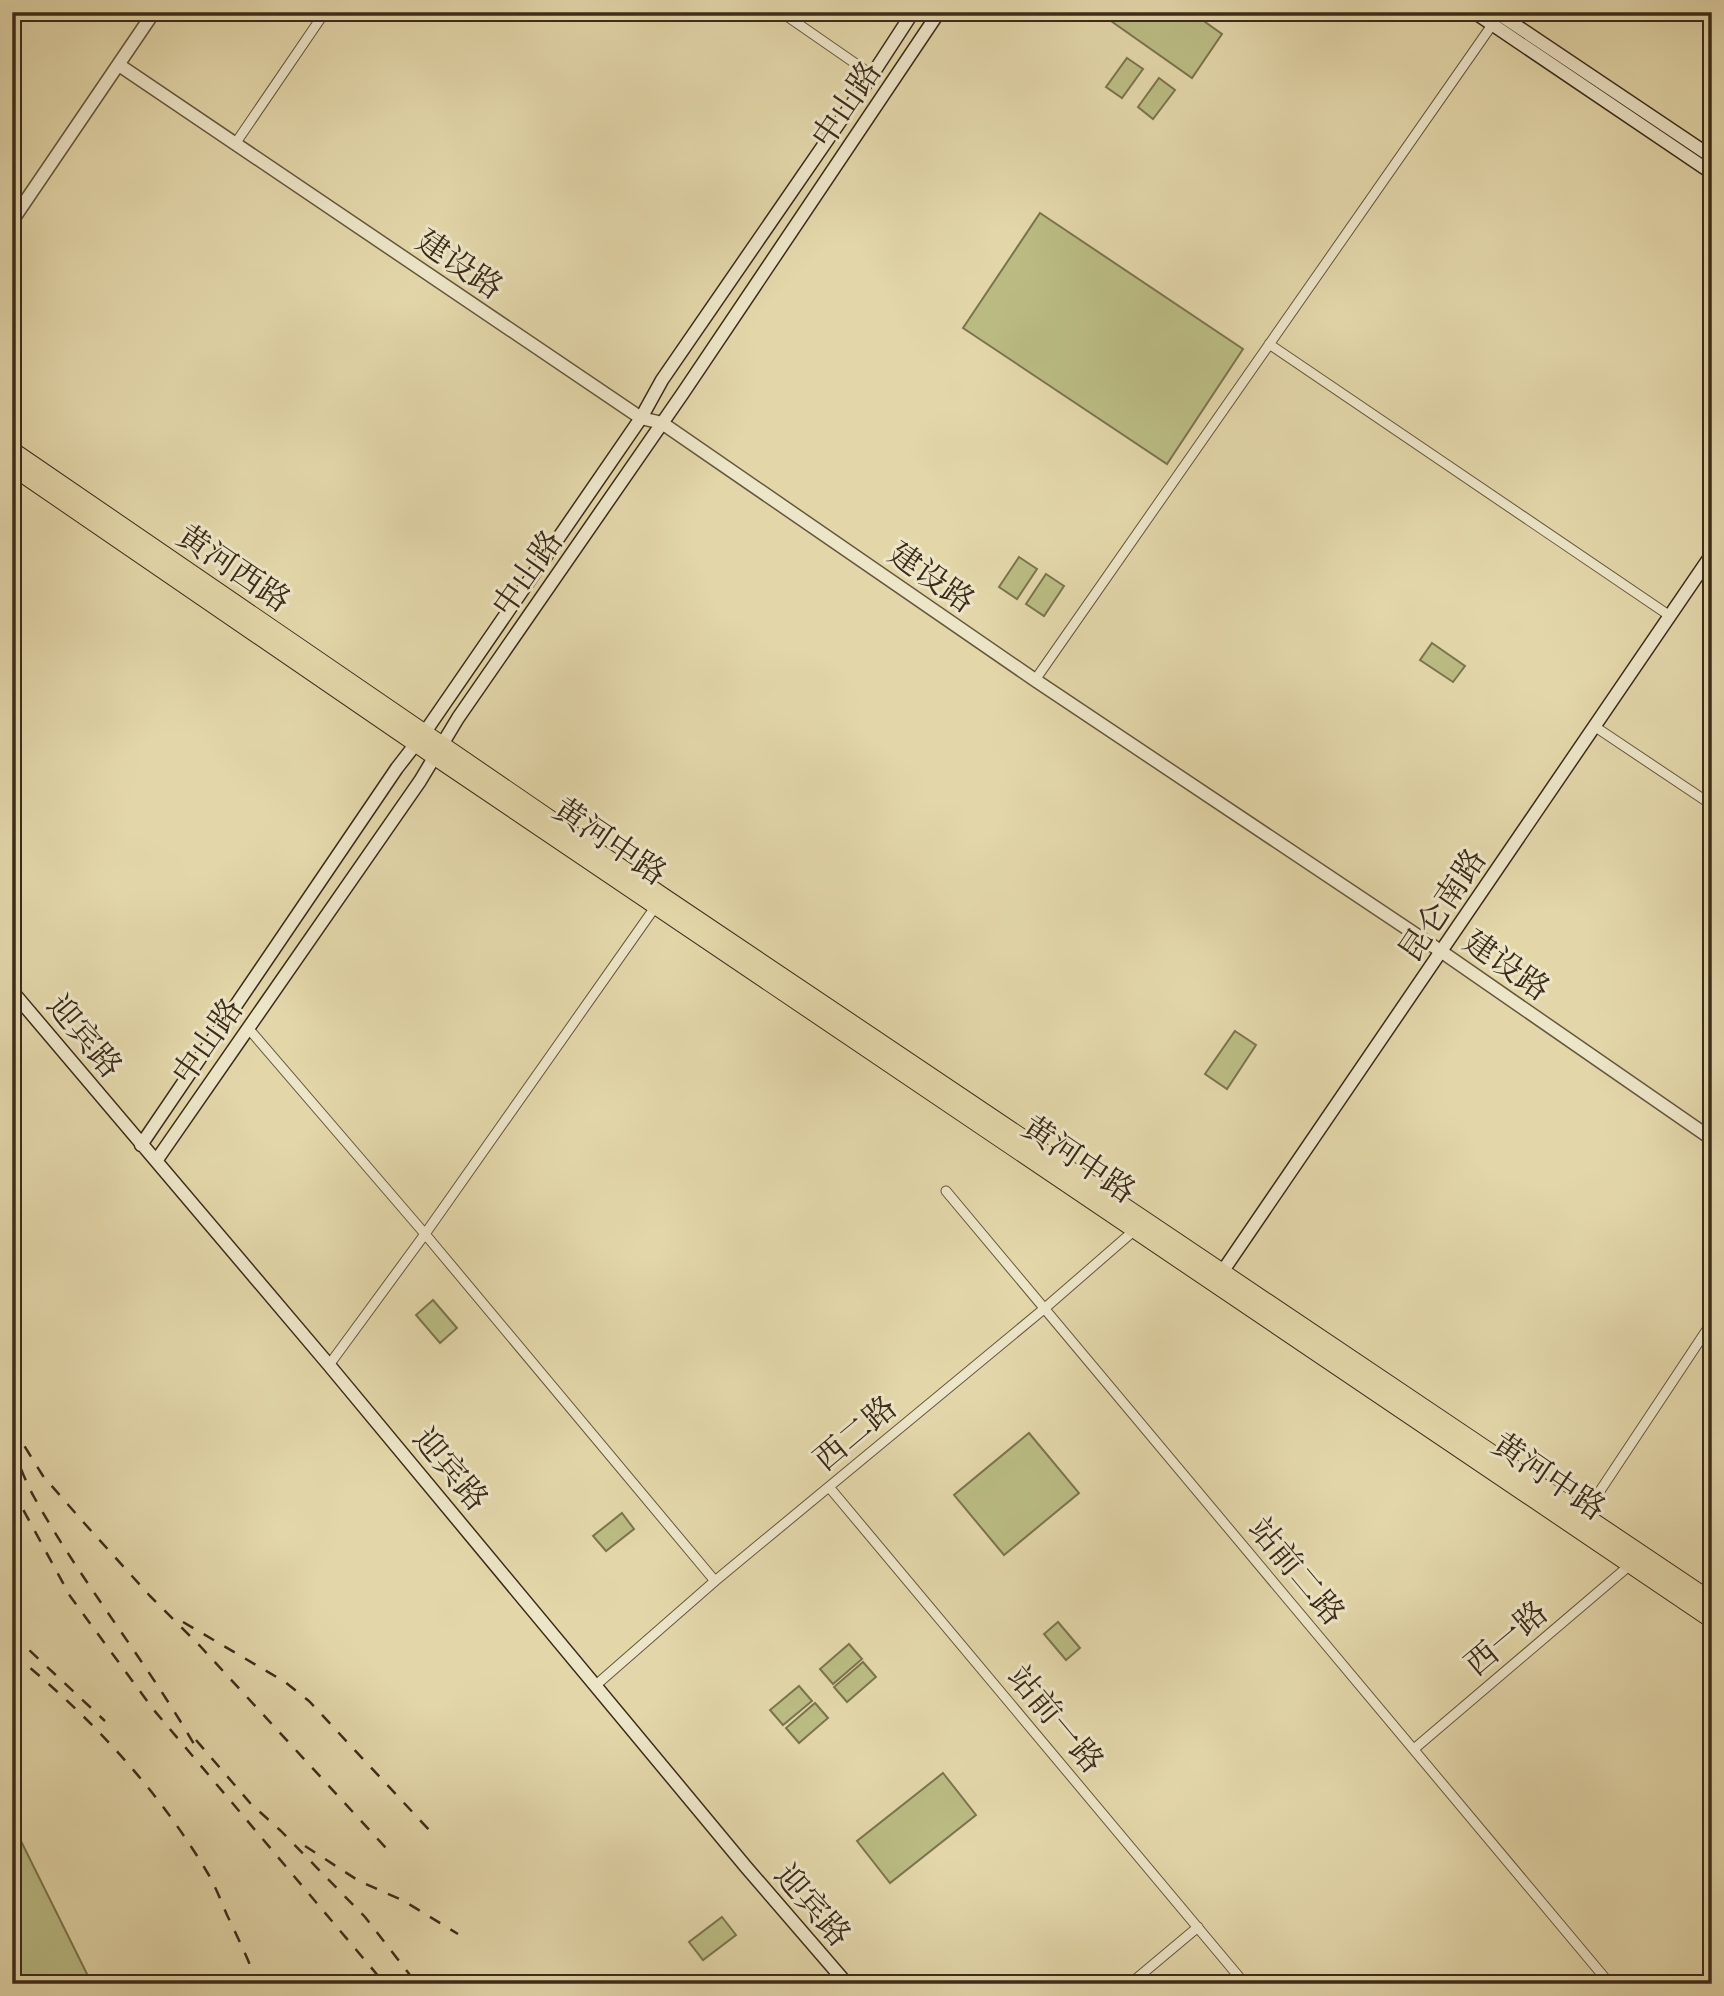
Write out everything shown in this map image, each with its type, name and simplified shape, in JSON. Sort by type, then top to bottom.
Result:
[{"type":"highway","name":"黄河西路","points":[[12,450],[420,737]]},
{"type":"highway","name":"黄河西路","points":[[12,467],[420,737]]},
{"type":"highway","name":"黄河中路","points":[[420,737],[1139,1224],[1712,1620]]},
{"type":"highway","name":"黄河中路","points":[[1218,1278],[1712,1601]]},
{"type":"main road","points":[[12,221],[154,12]]},
{"type":"main road","name":"中山路","points":[[141,1145],[641,418],[662,380],[913,12]]},
{"type":"main road","name":"中山路","points":[[156,1161],[439,751],[458,718],[662,423],[939,12]]},
{"type":"main road","points":[[1474,12],[1494,18],[1712,157]]},
{"type":"main road","points":[[1494,18],[1712,173]]},
{"type":"main road","name":"建设路","points":[[119,65],[641,418],[662,423],[1035,680],[1442,952],[1712,1139]]},
{"type":"main road","name":"昆仑南路","points":[[1218,1278],[1712,554]]},
{"type":"main road","name":"迎宾路","points":[[12,990],[847,1984]]},
{"type":"street","points":[[236,144],[325,12]]},
{"type":"street","points":[[781,12],[872,75]]},
{"type":"street","points":[[1035,680],[1494,18]]},
{"type":"street","points":[[1269,344],[1670,616]]},
{"type":"street","points":[[1594,726],[1712,805]]},
{"type":"street","points":[[329,1365],[425,1234],[659,901]]},
{"type":"street","points":[[248,1028],[425,1234],[715,1581]]},
{"type":"street","name":"站前二路","points":[[946,1191],[1610,1984]]},
{"type":"street","name":"西二路","points":[[596,1685],[715,1581],[1045,1308],[1139,1224]]},
{"type":"street","points":[[1584,1515],[1712,1322]]},
{"type":"street","name":"站前一路","points":[[829,1487],[1245,1984]]},
{"type":"street","name":"西一路","points":[[1414,1749],[1630,1565]]},
{"type":"street","points":[[1130,1984],[1198,1927]]},
{"type":"green space","points":[[1117,12],[1191,12],[1222,34],[1192,78],[1111,21]]},
{"type":"green space","points":[[1127,58],[1143,69],[1122,98],[1106,87]]},
{"type":"green space","points":[[1159,78],[1175,90],[1153,119],[1138,107]]},
{"type":"green space","points":[[1040,213],[1243,349],[1167,464],[963,328]]},
{"type":"green space","points":[[1019,557],[1037,569],[1017,599],[999,587]]},
{"type":"green space","points":[[1046,574],[1064,586],[1044,616],[1026,604]]},
{"type":"green space","points":[[1432,643],[1465,666],[1453,682],[1420,660]]},
{"type":"green space","points":[[1235,1031],[1256,1045],[1227,1089],[1205,1074]]},
{"type":"green space","points":[[433,1300],[457,1328],[440,1343],[416,1315]]},
{"type":"green space","points":[[1029,1433],[1079,1493],[1004,1555],[954,1495]]},
{"type":"green space","points":[[622,1513],[634,1529],[606,1551],[593,1536]]},
{"type":"green space","points":[[1058,1622],[1080,1648],[1066,1660],[1044,1634]]},
{"type":"green space","points":[[849,1644],[862,1659],[833,1684],[820,1669]]},
{"type":"green space","points":[[863,1662],[876,1677],[847,1702],[834,1687]]},
{"type":"green space","points":[[799,1686],[812,1701],[783,1725],[770,1710]]},
{"type":"green space","points":[[815,1703],[828,1718],[799,1743],[786,1728]]},
{"type":"green space","points":[[943,1773],[976,1815],[890,1883],[857,1841]]},
{"type":"green space","points":[[12,1827],[16,1831],[92,1984],[12,1984]]},
{"type":"green space","points":[[722,1917],[736,1935],[703,1960],[689,1942]]},
{"type":"railway","points":[[12,1426],[43,1476],[85,1524],[386,1848]]},
{"type":"railway","points":[[12,1447],[31,1491],[53,1530],[179,1718],[198,1751]]},
{"type":"railway","points":[[12,1489],[70,1596],[153,1709],[385,1984]]},
{"type":"railway","points":[[183,1622],[285,1682],[309,1701],[432,1833]]},
{"type":"railway","points":[[12,1634],[105,1721]]},
{"type":"railway","points":[[12,1653],[94,1727],[166,1811],[213,1882],[257,1984]]},
{"type":"railway","points":[[196,1740],[251,1804],[365,1917],[417,1984]]},
{"type":"railway","points":[[305,1846],[359,1881],[404,1901],[458,1934]]}]
